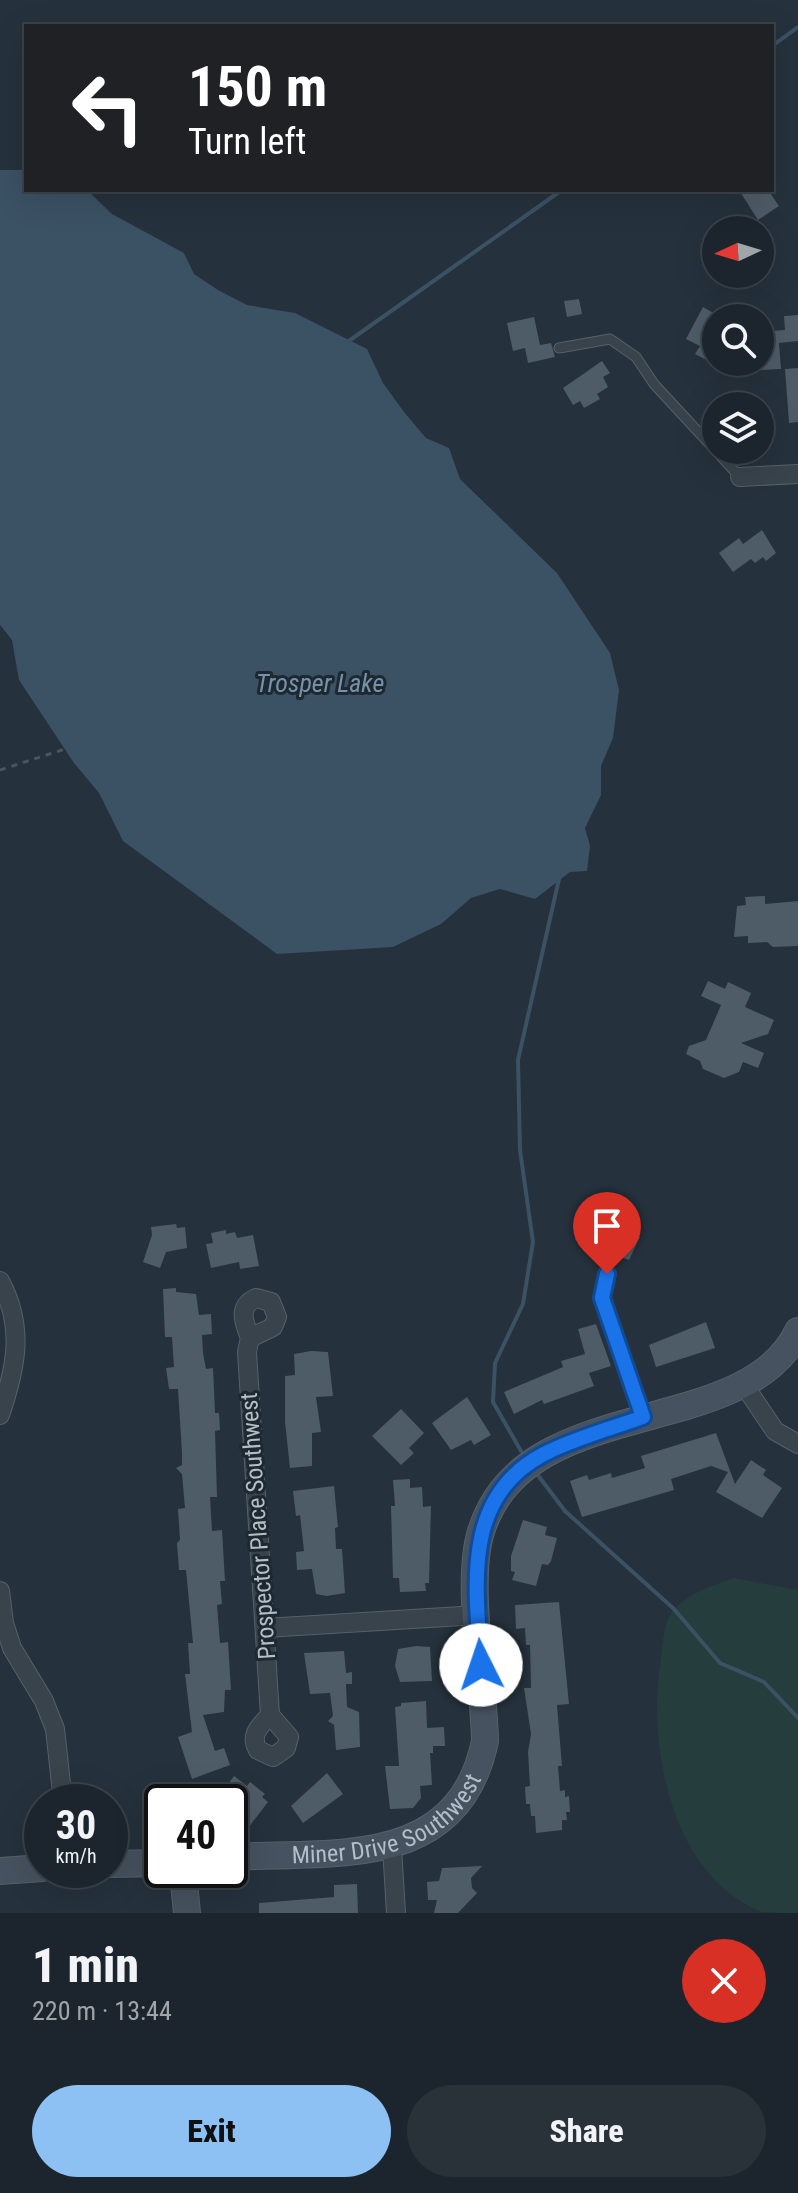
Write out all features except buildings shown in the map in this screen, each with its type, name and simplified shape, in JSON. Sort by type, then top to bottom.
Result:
[{"type":"street","points":[[740,477],[798,474]]},
{"type":"street","points":[[0,1281],[13,1314],[17,1343],[14,1375],[0,1415]]},
{"type":"street","name":"Miner Drive Southwest","points":[[248,1856],[392,1847],[420,1836],[444,1820],[463,1799],[479,1768],[485,1714],[476,1571],[480,1535],[509,1483],[529,1463],[553,1449],[744,1385],[780,1359],[798,1331]]},
{"type":"street","name":"Prospector Place Southwest","points":[[250,1338],[247,1352],[270,1715]]},
{"type":"street","points":[[744,1385],[775,1431],[798,1444]]},
{"type":"street","points":[[0,1591],[4,1623],[12,1648],[44,1701],[55,1729],[61,1784]]},
{"type":"street","points":[[265,1628],[478,1615]]},
{"type":"street","points":[[392,1847],[396,1913]]},
{"type":"street","points":[[0,1871],[24,1869]]},
{"type":"street","points":[[182,1888],[187,1913]]},
{"type":"lane","points":[[559,348],[610,339],[636,357],[654,384],[740,477]]},
{"type":"lane","points":[[607,1274],[602,1298],[643,1417]]},
{"type":"path","points":[[0,770],[65,749]]},
{"type":"green space","points":[[734,1578],[798,1590],[798,1913],[762,1912],[731,1895],[706,1870],[687,1841],[663,1771],[657,1699],[665,1627],[671,1613],[688,1598]]},
{"type":"water","name":"Trosper Lake","points":[[0,170],[24,170],[24,192],[89,192],[112,214],[184,253],[194,274],[218,290],[247,305],[295,313],[367,349],[383,383],[404,412],[426,438],[449,448],[460,479],[557,573],[610,653],[619,690],[613,738],[601,766],[601,795],[585,828],[590,846],[587,871],[570,872],[535,899],[500,889],[471,898],[441,924],[393,947],[277,954],[123,841],[99,793],[74,763],[19,680],[12,640],[0,625]]},
{"type":"waterway","points":[[774,45],[798,27]]},
{"type":"waterway","points":[[346,343],[559,192]]},
{"type":"waterway","points":[[521,1451],[493,1402],[495,1363],[523,1304],[533,1242],[520,1150],[518,1060],[559,879],[556,876]]},
{"type":"waterway","points":[[537,1474],[565,1511],[674,1609],[720,1663],[764,1682],[798,1718]]},
{"type":"route","points":[[481,1665],[476,1571],[480,1535],[497,1498],[519,1472],[540,1456],[643,1417],[602,1298],[607,1274]]}]
